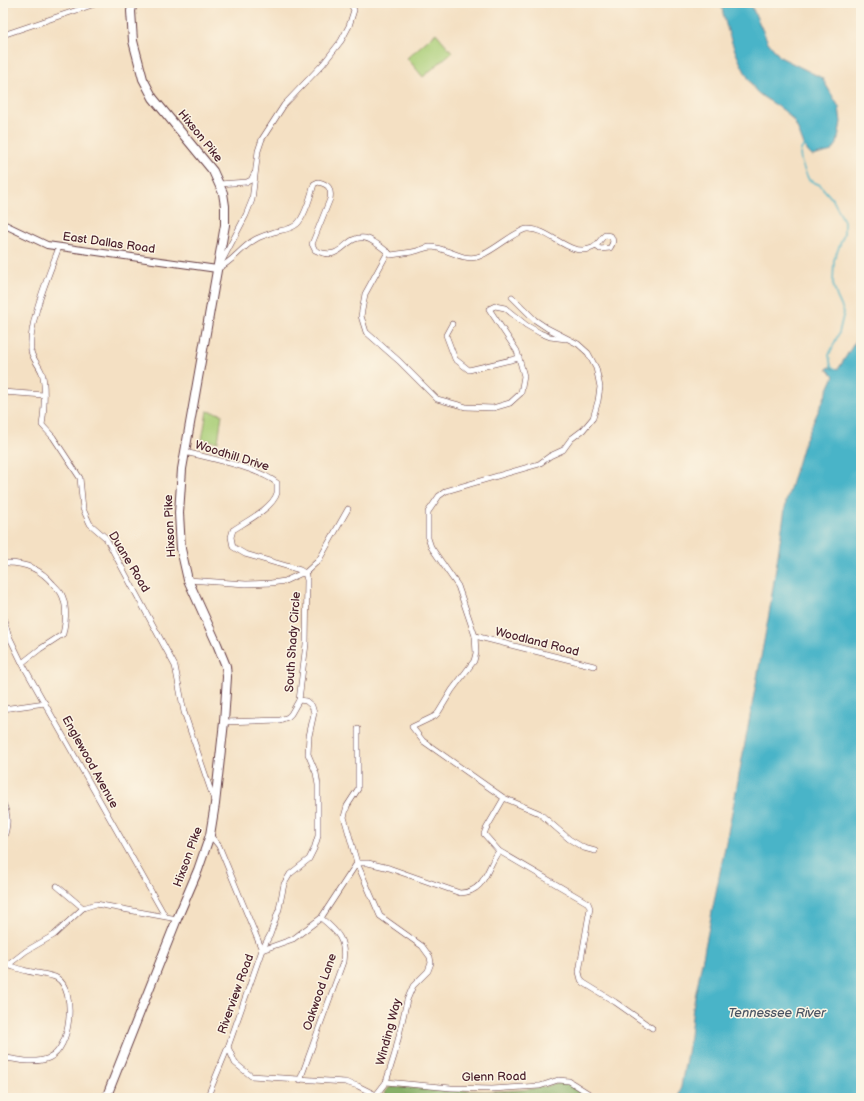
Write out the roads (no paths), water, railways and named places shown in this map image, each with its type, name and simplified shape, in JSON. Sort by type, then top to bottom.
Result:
[{"type":"main road","points":[[126,3],[132,7]]},
{"type":"main road","name":"Hixson Pike","points":[[106,1098],[198,870],[210,835],[224,722],[227,677],[226,666],[188,580],[181,548],[179,513],[180,488],[185,452],[225,225],[225,206],[223,193],[213,171],[153,98],[146,85],[133,41],[132,7]]},
{"type":"street","points":[[3,35],[98,3]]},
{"type":"street","points":[[217,269],[246,215],[252,200],[258,151],[262,139],[284,105],[324,64],[341,41],[349,26],[354,10],[350,3]]},
{"type":"street","points":[[219,184],[247,182],[251,180],[255,174]]},
{"type":"street","points":[[217,269],[226,265],[245,246],[256,239],[298,224],[314,184],[318,182],[326,184],[331,192],[330,199],[312,244],[315,250],[329,255],[338,252],[356,238],[366,238],[375,242],[391,255],[413,252],[429,247],[467,257],[477,257],[500,245],[525,229],[541,232],[574,249],[585,250],[592,249],[596,246]]},
{"type":"street","name":"East Dallas Road","points":[[3,224],[47,245],[217,269]]},
{"type":"street","name":"Duane Road","points":[[59,247],[35,316],[31,341],[31,353],[43,374],[45,402],[42,425],[53,437],[80,478],[83,508],[90,524],[106,538],[175,666],[184,712],[215,804]]},
{"type":"street","points":[[388,252],[365,294],[361,316],[366,332],[399,361],[437,399],[466,407],[493,408],[510,403],[521,392],[524,376],[517,351],[489,309],[495,306],[505,308],[526,325],[540,333],[550,337],[569,339]]},
{"type":"street","points":[[512,297],[535,320],[578,344],[588,353],[596,368],[600,387],[598,402],[593,418],[583,430],[571,439],[563,450],[538,464],[446,492],[439,496],[428,512],[427,530],[431,547],[458,586],[475,636],[476,653],[474,661],[452,690],[438,713],[435,716],[412,727],[422,741],[504,798],[539,813],[569,839],[584,848],[595,851]]},
{"type":"street","points":[[452,324],[446,335],[454,358],[470,370],[518,358]]},
{"type":"street","points":[[3,392],[44,395]]},
{"type":"street","name":"Woodhill Drive","points":[[185,452],[252,471],[270,478],[277,484],[276,493],[272,501],[261,512],[233,530],[231,537],[233,547],[245,554],[300,570],[305,573]]},
{"type":"street","points":[[188,580],[246,584],[271,583],[285,581],[305,573],[318,560],[348,509]]},
{"type":"street","points":[[3,563],[13,562],[35,568],[46,575],[61,593],[65,609],[66,620],[63,634],[40,648],[22,663]]},
{"type":"street","name":"South Shady Circle","points":[[224,722],[280,720],[291,714],[299,700],[306,644],[307,580],[305,573]]},
{"type":"street","name":"Englewood Avenue","points":[[3,616],[8,634],[22,663],[46,703],[165,916]]},
{"type":"street","name":"Woodland Road","points":[[475,636],[594,666]]},
{"type":"street","points":[[262,950],[270,935],[279,909],[286,878],[308,859],[314,849],[318,836],[318,785],[316,773],[308,754],[309,736],[314,713],[312,706],[306,701],[299,700]]},
{"type":"street","points":[[3,709],[46,703]]},
{"type":"street","points":[[262,950],[293,939],[321,918],[357,863],[344,817],[347,806],[358,789],[358,729]]},
{"type":"street","points":[[504,798],[484,834],[499,851],[588,903],[590,908],[579,972],[581,980],[652,1028]]},
{"type":"street","points":[[3,803],[6,808],[8,827],[3,840]]},
{"type":"street","name":"Riverview Road","points":[[210,835],[219,846],[262,950],[228,1047],[235,1064],[251,1076],[345,1082],[358,1086],[382,1098]]},
{"type":"street","points":[[357,863],[368,863],[389,868],[460,893],[469,892],[477,888],[499,851]]},
{"type":"street","name":"Winding Way","points":[[357,863],[380,916],[422,946],[430,957],[431,963],[428,971],[413,986],[407,1000],[395,1053],[386,1082],[376,1094]]},
{"type":"street","points":[[57,886],[83,908]]},
{"type":"street","points":[[6,964],[54,934],[83,908],[96,904],[177,919]]},
{"type":"street","name":"Oakwood Lane","points":[[300,1080],[343,962],[345,951],[343,942],[335,929],[321,918]]},
{"type":"street","points":[[3,1057],[38,1061],[49,1058],[56,1053],[64,1040],[69,1019],[66,992],[62,984],[56,978],[24,971],[6,964]]},
{"type":"street","points":[[206,1098],[228,1047]]},
{"type":"street","name":"Glenn Road","points":[[386,1082],[451,1088],[492,1089],[540,1086],[558,1080],[569,1081],[596,1098]]},
{"type":"water","points":[[721,3],[750,3],[768,42],[780,57],[822,78],[839,107],[841,122],[837,144],[832,151],[812,156],[803,143],[795,123],[780,108],[756,91],[741,64],[733,44]]},
{"type":"water","name":"Tennessee River","points":[[861,332],[861,1098],[679,1098],[690,1036],[693,1007],[734,802],[769,614],[786,502],[803,445],[834,376],[827,369],[829,367],[835,369],[839,368]]},
{"type":"waterway","points":[[805,145],[800,152],[800,157],[809,180],[820,185],[833,200],[844,221],[844,234],[834,260],[833,284],[844,312],[839,333],[829,355],[831,366],[837,370]]}]
